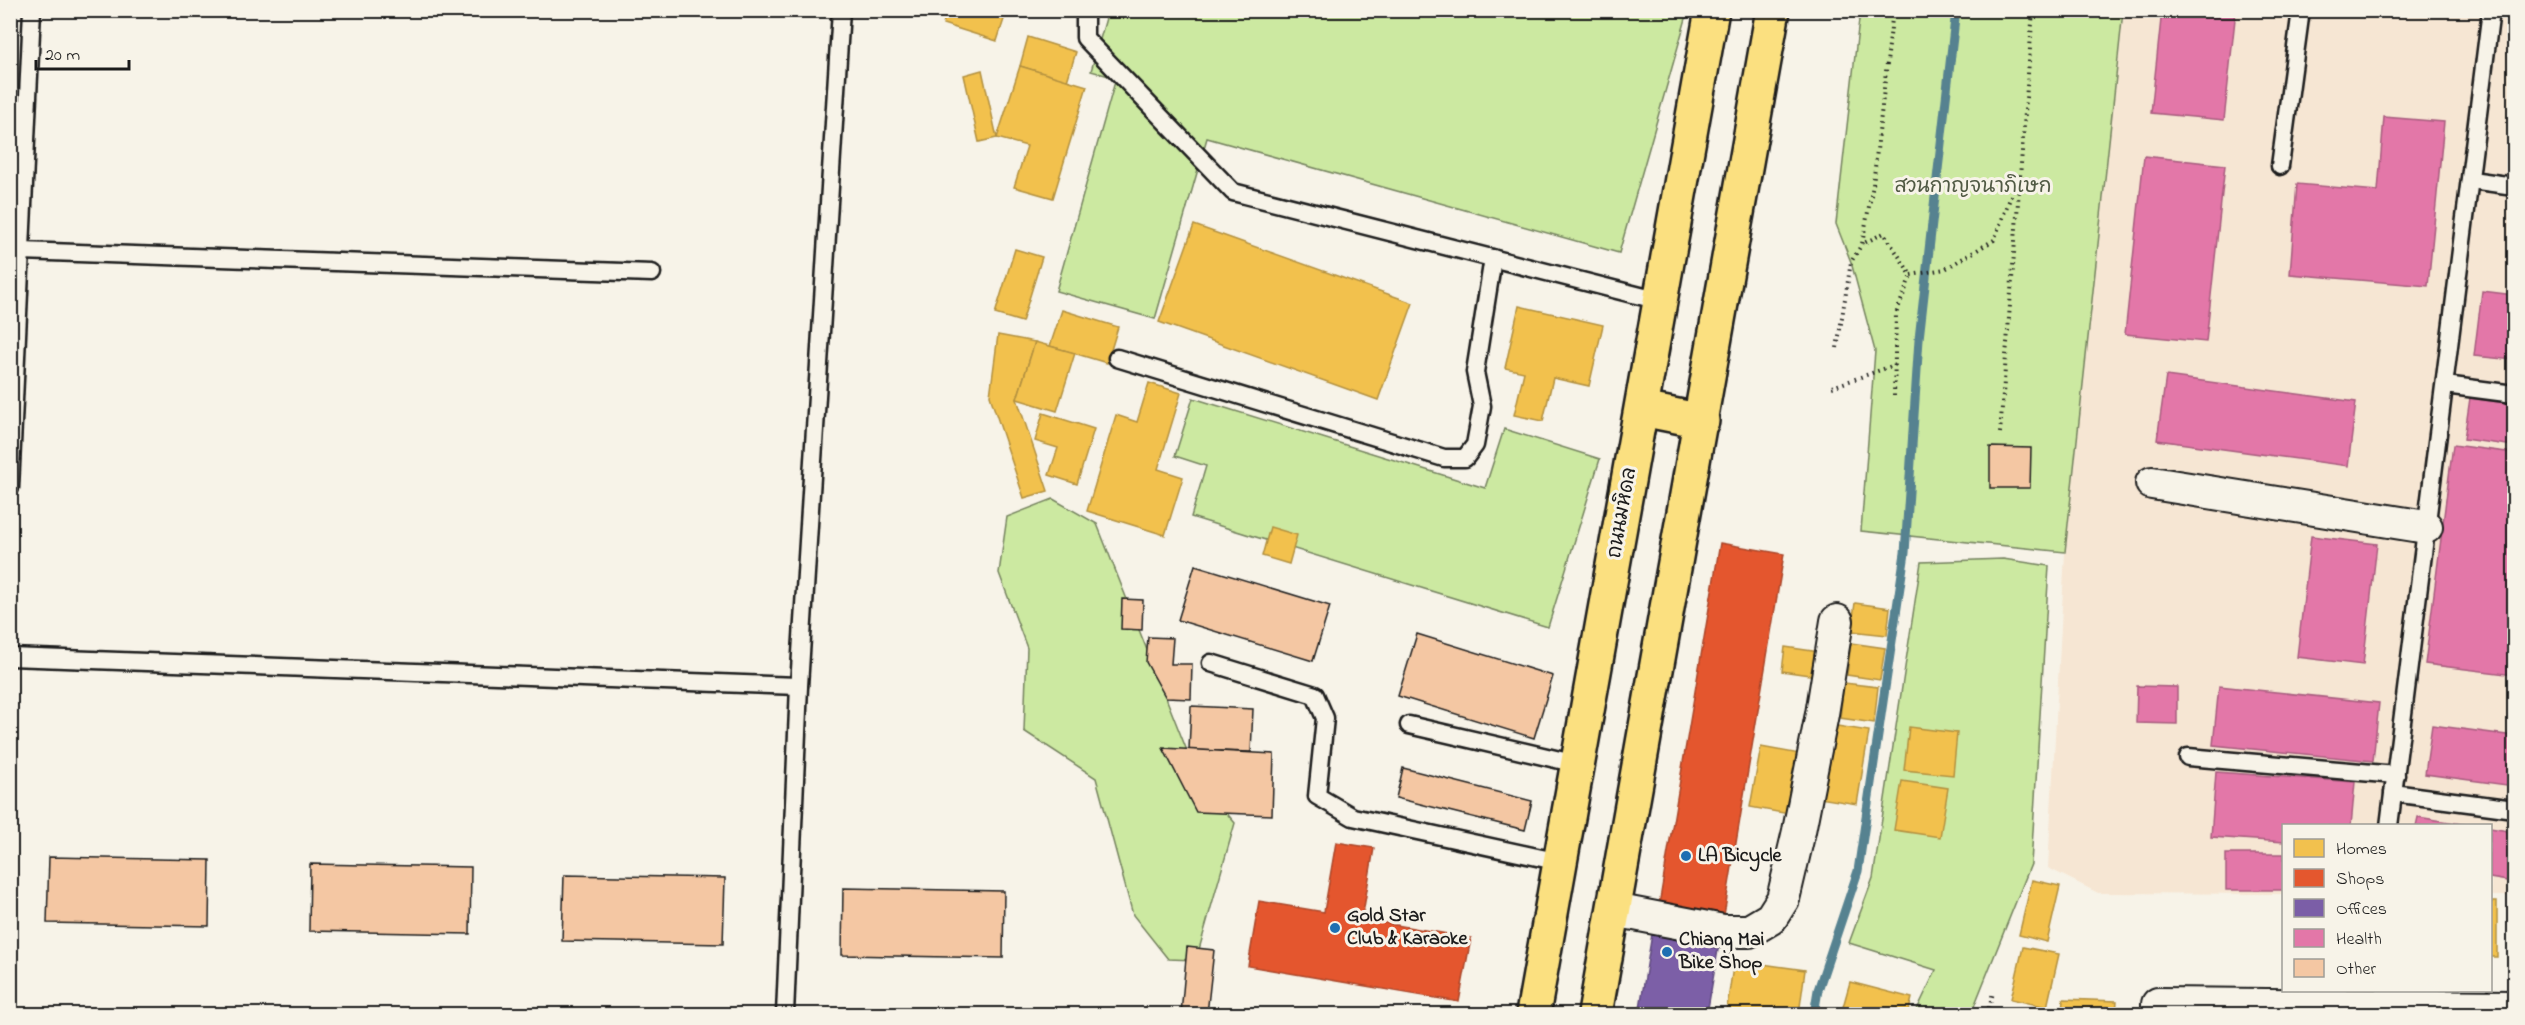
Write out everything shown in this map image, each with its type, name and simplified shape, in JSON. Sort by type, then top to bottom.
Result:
[{"type":"main road","name":"ถนนมหิดล","points":[[1533,1014],[1712,10]]},
{"type":"main road","points":[[1595,1014],[1702,421],[1773,10]]},
{"type":"main road","points":[[1642,409],[1702,421]]},
{"type":"street","points":[[2152,483],[2426,527]]},
{"type":"street","points":[[1614,910],[1723,932],[1749,931],[1771,918],[1783,899],[1822,714],[1837,621]]},
{"type":"street","points":[[2158,1014],[2158,1004],[2406,1010],[2514,1007]]},
{"type":"lane","points":[[10,488],[32,10]]},
{"type":"lane","points":[[785,1014],[799,686],[841,10]]},
{"type":"lane","points":[[2280,166],[2301,10]]},
{"type":"lane","points":[[2389,824],[2491,10]]},
{"type":"lane","points":[[1084,11],[1085,38],[1233,192],[1660,301]]},
{"type":"lane","points":[[2471,180],[2514,186]]},
{"type":"lane","points":[[21,251],[652,273]]},
{"type":"lane","points":[[1117,358],[1444,458],[1465,458],[1475,445],[1482,406],[1475,372],[1493,258]]},
{"type":"lane","points":[[2445,385],[2514,394]]},
{"type":"lane","points":[[10,657],[799,686]]},
{"type":"lane","points":[[1211,663],[1315,695],[1325,718],[1317,796],[1353,817],[1560,862]]},
{"type":"lane","points":[[1409,725],[1578,764]]},
{"type":"lane","points":[[2188,757],[2396,775]]},
{"type":"lane","points":[[2393,793],[2514,809]]},
{"type":"path","points":[[1838,348],[1851,262],[1862,244],[1873,185],[1893,10]]},
{"type":"path","points":[[2000,434],[2033,10]]},
{"type":"path","points":[[1911,275],[1945,269],[1994,240],[2022,169]]},
{"type":"path","points":[[1862,244],[1884,233],[1911,275]]},
{"type":"path","points":[[1894,396],[1896,314],[1911,275]]},
{"type":"path","points":[[1832,387],[1895,365]]},
{"type":"path","points":[[1987,1014],[1993,993]]},
{"type":"shaded area","points":[[2123,11],[2514,11],[2514,896],[2492,896],[2492,824],[2282,824],[2282,894],[2098,893],[2048,868],[2065,552]]},
{"type":"green space","points":[[1671,10],[1687,15],[1619,253],[1207,138],[1155,319],[1056,291],[1116,78],[1091,71],[1108,11]]},
{"type":"green space","name":"สวนกาญจนาภิเษก","points":[[1860,11],[2123,11],[2065,552],[1861,531],[1875,351],[1851,262],[1836,224]]},
{"type":"green space","points":[[1193,398],[1485,488],[1504,429],[1600,459],[1548,627],[1191,517],[1206,466],[1175,456]]},
{"type":"green space","points":[[1053,499],[1097,524],[1199,781],[1235,823],[1196,960],[1168,959],[1133,915],[1096,778],[1024,731],[1027,648],[999,573],[1007,517]]},
{"type":"green space","points":[[2003,559],[2049,566],[2031,864],[1971,1014],[1915,1014],[1936,970],[1849,943],[1873,878],[1921,562]]},
{"type":"building: Homes","points":[[947,10],[1007,10],[997,41],[943,24]]},
{"type":"building: Homes","points":[[1028,37],[1076,52],[1067,81],[1020,66]]},
{"type":"building: Homes","points":[[1020,66],[1087,86],[1053,198],[1014,187],[1027,146],[997,138]]},
{"type":"building: Homes","points":[[982,70],[997,138],[979,142],[964,75]]},
{"type":"building: Homes","points":[[1194,225],[1413,303],[1378,400],[1159,322]]},
{"type":"building: Homes","points":[[1015,249],[1042,257],[1022,322],[995,314]]},
{"type":"building: Homes","points":[[1519,306],[1603,325],[1589,386],[1553,378],[1543,421],[1514,415],[1524,372],[1505,368]]},
{"type":"building: Homes","points":[[1062,310],[1118,327],[1107,363],[1050,346]]},
{"type":"building: Homes","points":[[998,335],[1035,342],[1017,399],[1048,491],[1024,498],[990,396]]},
{"type":"building: Homes","points":[[1035,342],[1075,353],[1057,411],[1017,399]]},
{"type":"building: Homes","points":[[1149,383],[1181,393],[1158,469],[1183,477],[1165,535],[1087,511],[1116,415],[1137,422]]},
{"type":"building: Homes","points":[[1043,413],[1094,429],[1077,484],[1049,475],[1058,448],[1035,441]]},
{"type":"building: Homes","points":[[1270,527],[1297,535],[1289,564],[1262,556]]},
{"type":"building: Homes","points":[[1855,603],[1890,608],[1887,635],[1851,631]]},
{"type":"building: Homes","points":[[1851,643],[1885,648],[1880,680],[1847,675]]},
{"type":"building: Homes","points":[[1785,647],[1826,653],[1823,677],[1782,671]]},
{"type":"building: Homes","points":[[1844,683],[1878,687],[1874,723],[1840,718]]},
{"type":"building: Homes","points":[[1831,725],[1869,731],[1857,804],[1819,798]]},
{"type":"building: Homes","points":[[1909,727],[1957,733],[1953,775],[1904,770]]},
{"type":"building: Homes","points":[[1761,747],[1800,754],[1789,814],[1750,807]]},
{"type":"building: Homes","points":[[1902,781],[1948,788],[1940,837],[1894,830]]},
{"type":"building: Homes","points":[[2032,880],[2060,886],[2047,942],[2019,935]]},
{"type":"building: Homes","points":[[2492,902],[2497,902],[2497,957],[2492,957]]},
{"type":"building: Homes","points":[[2023,947],[2059,954],[2047,1007],[2011,999]]},
{"type":"building: Homes","points":[[1734,960],[1805,970],[1799,1014],[1726,1014]]},
{"type":"building: Homes","points":[[1850,982],[1912,998],[1908,1014],[1841,1014]]},
{"type":"building: Homes","points":[[2063,999],[2117,1001],[2116,1014],[2062,1014]]},
{"type":"building: Shops","points":[[1720,543],[1784,554],[1724,915],[1659,905]]},
{"type":"building: Shops","name":"Gold Star Club & Karaoke","points":[[1336,842],[1374,848],[1362,919],[1471,938],[1459,1002],[1248,966],[1259,901],[1324,912]]},
{"type":"building: Shops","points":[[1347,1009],[1382,1014],[1346,1014]]},
{"type":"building: Offices","points":[[1652,934],[1719,944],[1707,1014],[1639,1014]]},
{"type":"building: Health","points":[[2162,10],[2236,10],[2224,120],[2151,113]]},
{"type":"building: Health","points":[[2384,117],[2444,122],[2428,286],[2290,274],[2297,184],[2378,191]]},
{"type":"building: Health","points":[[2144,156],[2225,165],[2206,342],[2125,334]]},
{"type":"building: Health","points":[[2482,291],[2514,295],[2514,360],[2474,356]]},
{"type":"building: Health","points":[[2166,376],[2356,402],[2348,466],[2157,440]]},
{"type":"building: Health","points":[[2470,398],[2514,404],[2514,446],[2464,439]]},
{"type":"building: Health","points":[[2453,445],[2514,453],[2514,675],[2425,664]]},
{"type":"building: Health","points":[[2311,536],[2377,544],[2363,665],[2297,657]]},
{"type":"building: Health","points":[[2137,686],[2177,687],[2177,724],[2136,723]]},
{"type":"building: Health","points":[[2219,686],[2379,703],[2373,761],[2213,745]]},
{"type":"building: Health","points":[[2432,725],[2514,736],[2514,786],[2425,774]]},
{"type":"building: Health","points":[[2216,772],[2355,782],[2351,824],[2282,824],[2282,842],[2211,837]]},
{"type":"building: Health","points":[[2418,817],[2462,824],[2416,824]]},
{"type":"building: Health","points":[[2492,828],[2514,832],[2514,882],[2492,878]]},
{"type":"building: Health","points":[[2226,854],[2282,854],[2282,890],[2226,890]]},
{"type":"building: Other","points":[[1990,447],[2031,448],[2030,488],[1990,488]]},
{"type":"building: Other","points":[[1195,565],[1330,606],[1313,661],[1178,620]]},
{"type":"building: Other","points":[[1122,599],[1143,600],[1142,630],[1121,629]]},
{"type":"building: Other","points":[[1417,634],[1553,676],[1534,738],[1398,696]]},
{"type":"building: Other","points":[[1148,637],[1173,638],[1171,664],[1192,664],[1191,699],[1166,698],[1146,662]]},
{"type":"building: Other","points":[[1191,706],[1253,709],[1251,752],[1189,750]]},
{"type":"building: Other","points":[[1163,748],[1274,754],[1272,815],[1196,812]]},
{"type":"building: Other","points":[[1403,768],[1532,801],[1525,830],[1396,798]]},
{"type":"building: Other","points":[[49,857],[210,860],[209,926],[47,923]]},
{"type":"building: Other","points":[[310,864],[471,867],[470,934],[309,931]]},
{"type":"building: Other","points":[[564,875],[725,878],[723,944],[562,941]]},
{"type":"building: Other","points":[[843,888],[1004,891],[1003,958],[842,955]]},
{"type":"building: Other","points":[[1187,947],[1214,950],[1207,1014],[1181,1014]]},
{"type":"building: Other","points":[[1297,1010],[1332,1014],[1296,1014]]},
{"type":"waterway","points":[[1814,1014],[1818,990],[1858,871],[1905,553],[1919,339],[1956,10]]},
{"type":"place","name":"LA Bicycle","points":[[1686,856]]},
{"type":"place","name":"Gold Star Club & Karaoke","points":[[1335,928]]},
{"type":"place","name":"Chiang Mai Bike Shop","points":[[1667,952]]}]
